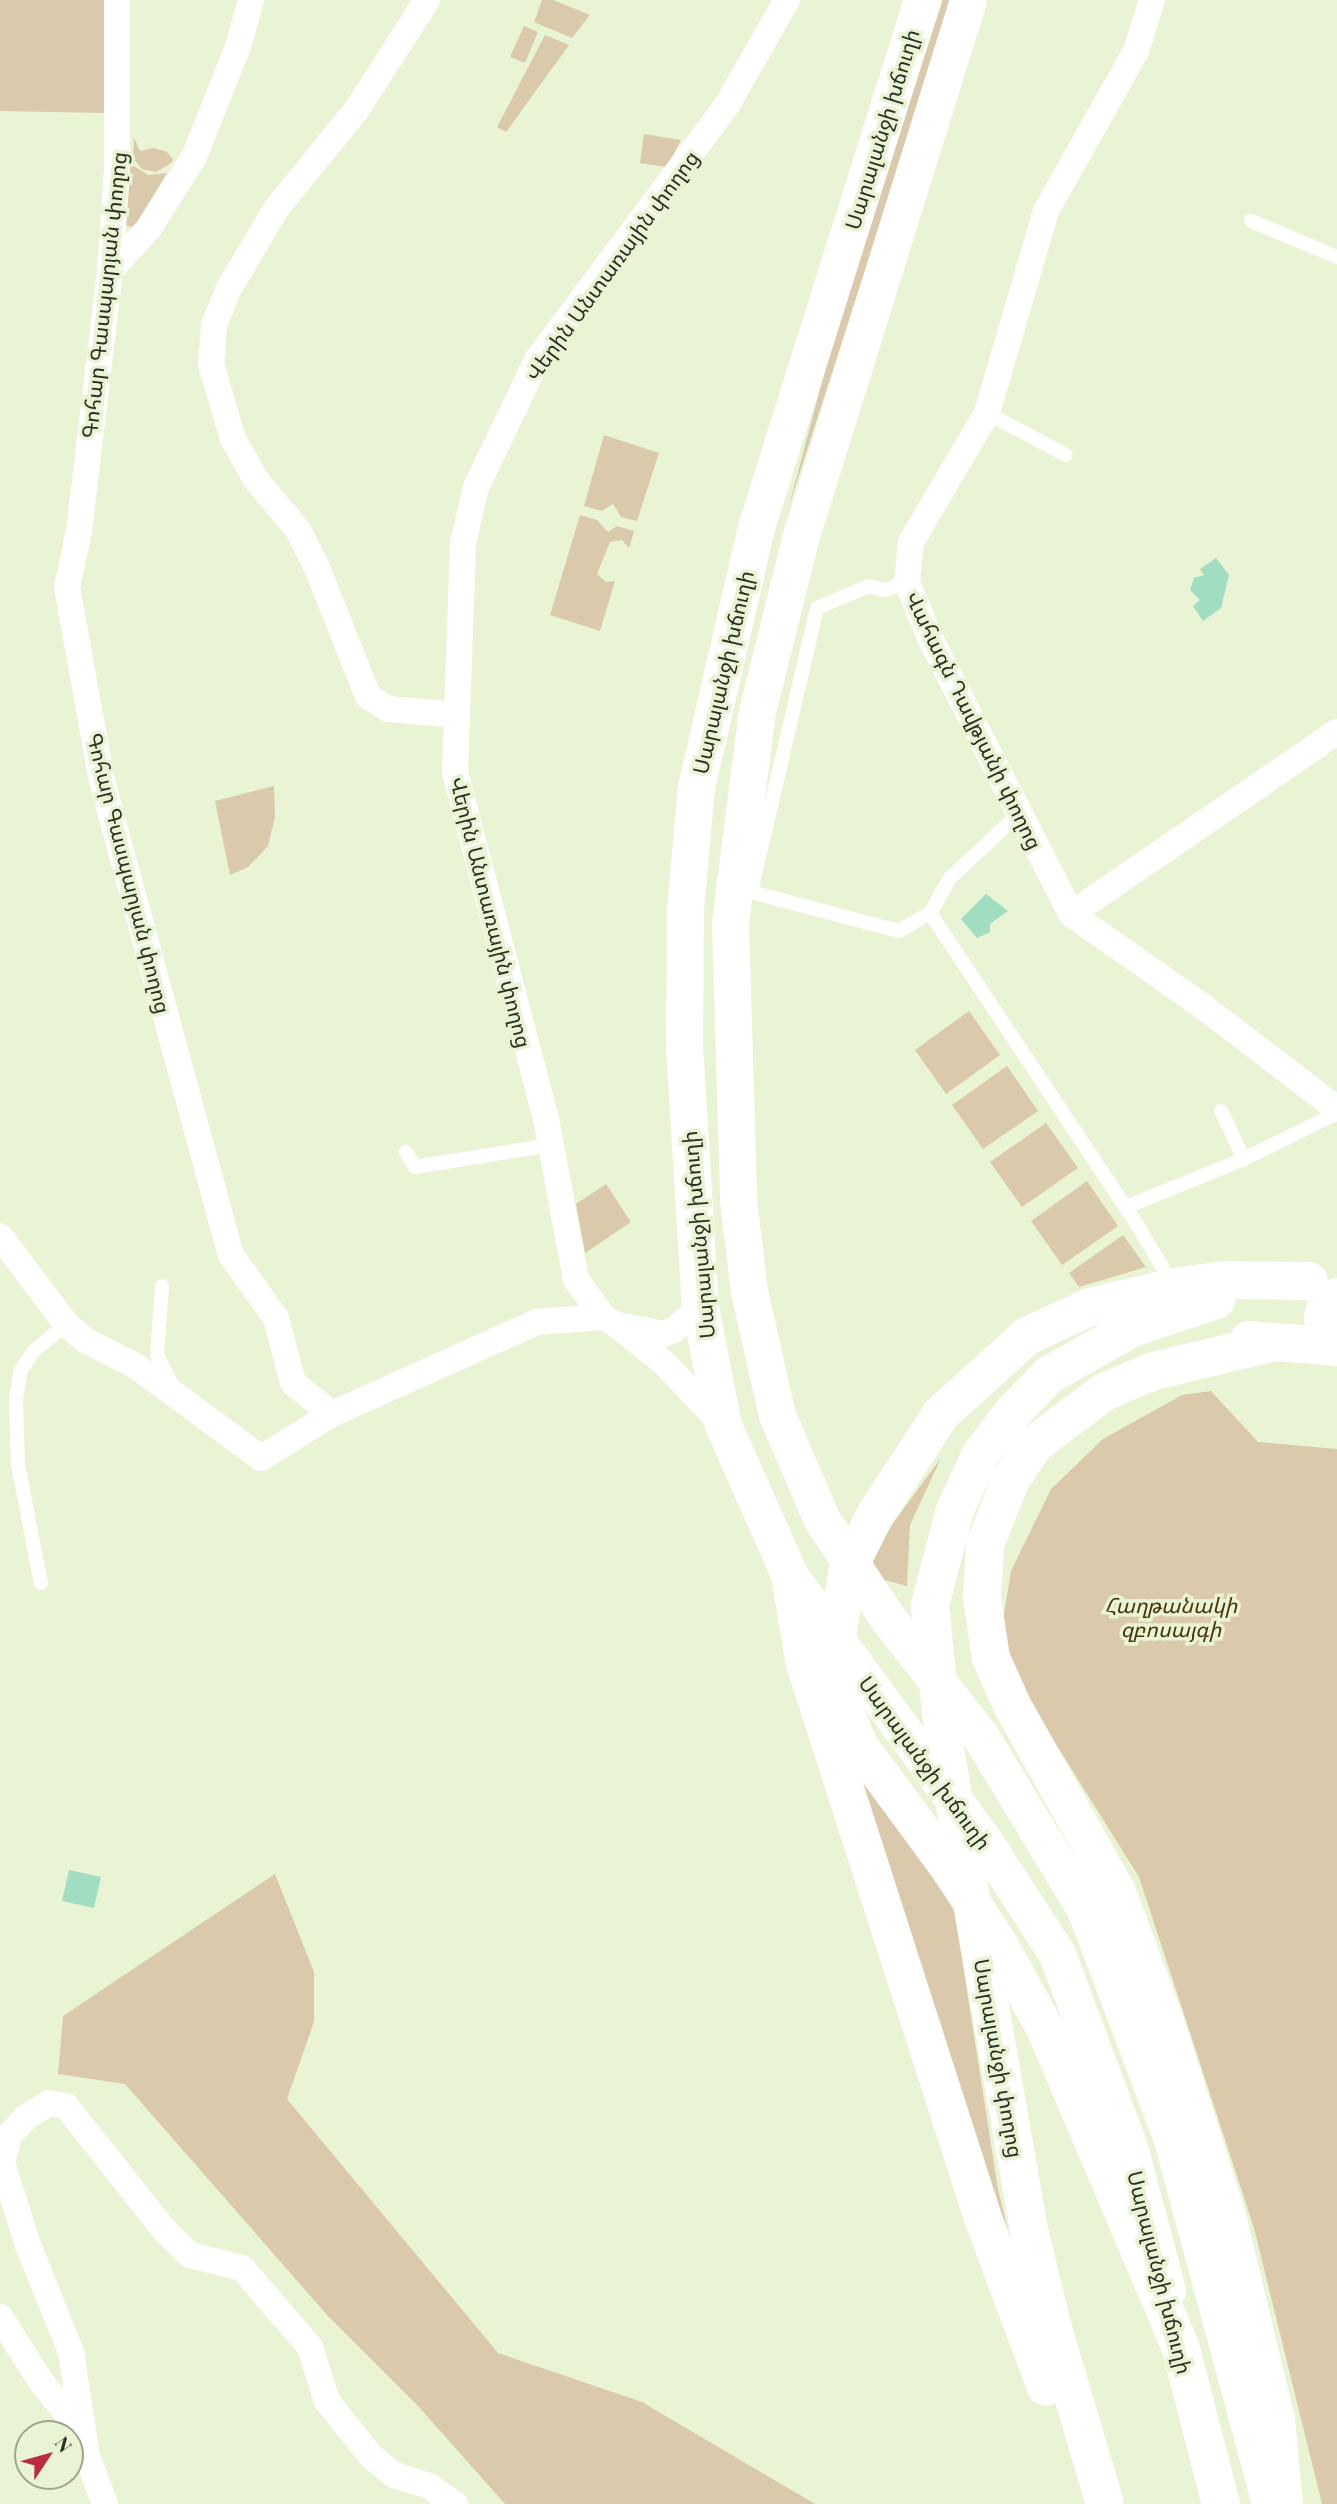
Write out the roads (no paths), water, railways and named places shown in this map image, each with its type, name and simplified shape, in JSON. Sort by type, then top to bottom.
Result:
[{"type":"main road","name":"Սարալանջի խճուղի","points":[[922,0],[756,527],[696,786],[686,898],[684,1046],[699,1307],[723,1425],[790,1576],[984,1841],[1057,1954],[1129,2147],[1152,2223],[1180,2346],[1221,2504]]},
{"type":"main road","name":"Սարալանջի խճուղի","points":[[968,0],[800,539],[757,711],[730,923],[738,1200],[754,1319],[777,1415],[821,1520],[890,1620],[979,1734],[1085,1909],[1171,2136],[1270,2504]]},
{"type":"main road","points":[[756,527],[800,539]]},
{"type":"main road","points":[[1132,1328],[1336,1347],[1323,1318],[1328,1287],[1224,1280],[1174,1286],[1090,1307],[1027,1336],[941,1414],[875,1515],[848,1569],[837,1637],[844,1710],[876,1774],[950,1869],[1001,1948],[1046,2032],[1180,2346]]},
{"type":"main road","name":"Սարալանջի փողոց","points":[[1105,2504],[1052,2325],[1030,2230],[944,1741],[931,1648],[930,1605],[955,1510],[981,1454],[1049,1375],[1132,1328],[1202,1303],[1328,1287]]},
{"type":"main road","points":[[1275,1342],[1151,1371],[1104,1392],[1035,1444],[1010,1481],[985,1545],[982,1598],[991,1658],[1012,1705],[1117,1892],[1166,2024],[1232,2236],[1276,2420],[1284,2504]]},
{"type":"main road","points":[[790,1576],[805,1664],[983,2218],[1061,2426],[1100,2504]]},
{"type":"street","name":"Գոհար Գասպարյան փողոց","points":[[117,0],[117,172],[110,271],[79,531],[67,587],[102,781],[231,1255],[276,1318],[293,1383],[332,1414]]},
{"type":"street","points":[[110,271],[149,228],[194,157],[238,47],[251,0]]},
{"type":"street","points":[[427,0],[358,108],[276,209],[242,266],[214,325],[211,364],[233,439],[256,480],[303,541],[369,696],[388,709],[456,715]]},
{"type":"street","name":"Վերին Անտառային փողոց","points":[[723,1425],[664,1363],[629,1339],[610,1321],[576,1279],[551,1146],[455,773],[463,542],[476,487],[501,428],[537,360],[727,105],[787,0]]},
{"type":"street","name":"Վահագն Դավթյանի փողոց","points":[[1071,914],[932,642],[907,582],[911,542],[988,413],[1046,211],[1136,51],[1152,0]]},
{"type":"street","points":[[1337,733],[1071,914],[1205,1008],[1337,1111]]},
{"type":"street","points":[[0,1236],[66,1325],[183,1399],[261,1458],[332,1414],[537,1322],[610,1321],[663,1334],[674,1330],[699,1307]]},
{"type":"street","points":[[81,2420],[71,2352],[28,2245],[2,2163],[9,2136],[49,2103],[66,2106],[166,2232],[190,2255],[242,2268],[310,2347],[327,2401],[370,2455],[394,2475],[429,2486],[455,2504]]},
{"type":"street","points":[[0,2317],[42,2383],[72,2420]]},
{"type":"street","points":[[84,2436],[105,2504]]},
{"type":"lane","points":[[1251,221],[1337,257]]},
{"type":"lane","points":[[988,413],[1066,455]]},
{"type":"lane","points":[[907,582],[885,590],[869,586],[817,608],[751,892],[898,931],[930,913],[950,878],[1021,812]]},
{"type":"lane","points":[[930,913],[1126,1208],[1174,1286]]},
{"type":"lane","points":[[1221,1111],[1244,1159]]},
{"type":"lane","points":[[1126,1208],[1244,1159],[1337,1111]]},
{"type":"lane","points":[[406,1152],[415,1167],[551,1146]]},
{"type":"lane","points":[[162,1286],[157,1355],[183,1399]]},
{"type":"lane","points":[[41,1583],[18,1465],[16,1400],[21,1370],[34,1351],[66,1325]]},
{"type":"park label","name":"Հաղթանակի զբոսայգի","points":[[1171,1616]]}]
